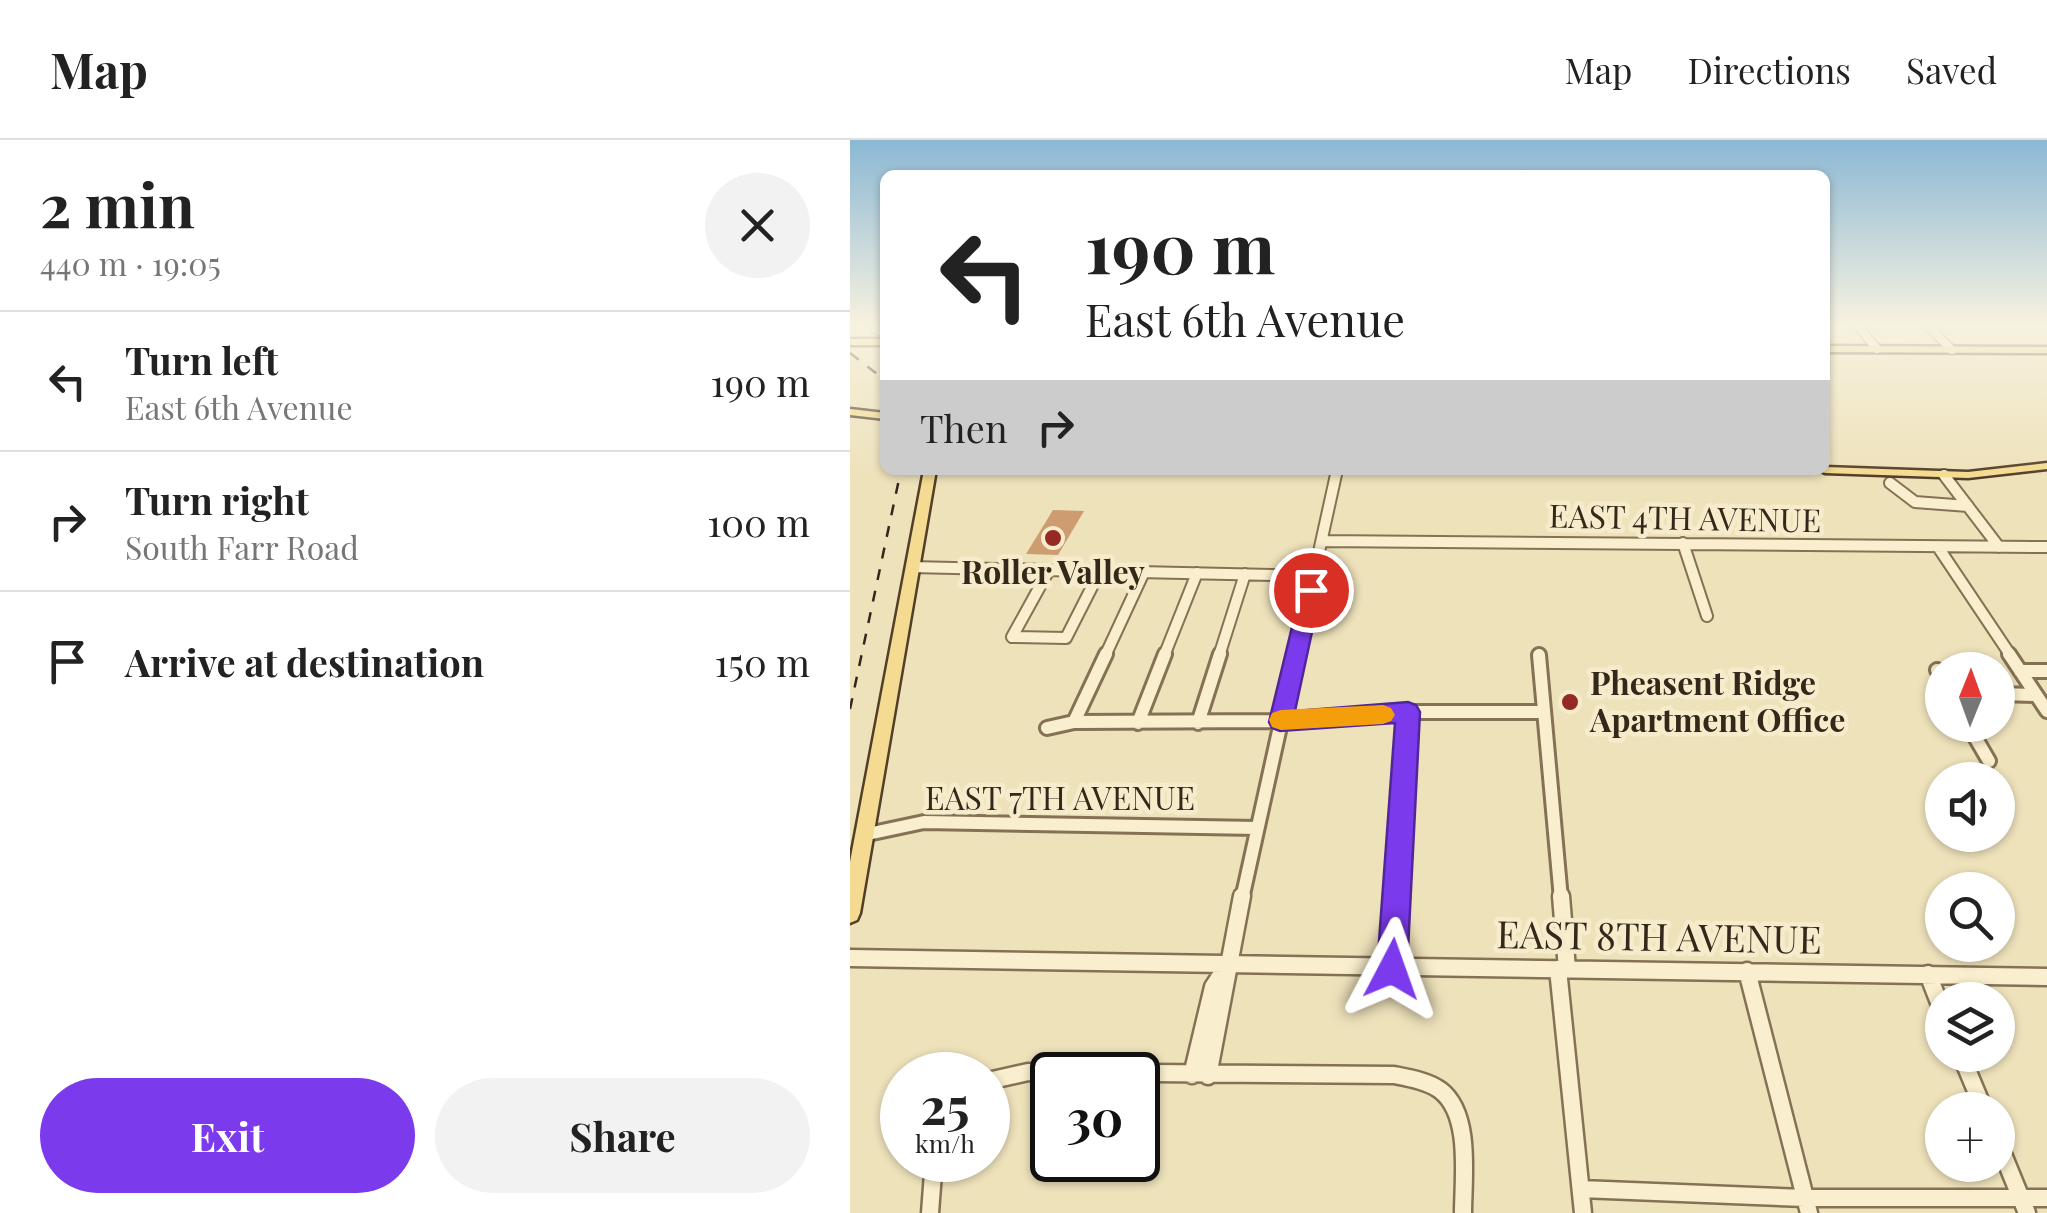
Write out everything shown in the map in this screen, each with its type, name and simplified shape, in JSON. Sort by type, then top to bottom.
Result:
[{"type":"main road","points":[[850,411],[880,413]]},
{"type":"main road","points":[[1830,470],[1944,475],[2025,472],[2047,466]]},
{"type":"main road","points":[[850,913],[927,475]]},
{"type":"street","points":[[1200,1076],[1226,988],[1226,966],[1336,475]]},
{"type":"street","points":[[1944,475],[1999,547]]},
{"type":"street","points":[[1890,483],[1898,496],[1912,503],[1968,506]]},
{"type":"street","name":"EAST 4TH AVENUE","points":[[1322,541],[2047,547]]},
{"type":"street","points":[[1683,543],[1707,616]]},
{"type":"street","points":[[1938,547],[2047,711]]},
{"type":"street","points":[[911,567],[1314,576]]},
{"type":"street","points":[[1049,570],[1012,637],[1066,638],[1100,571]]},
{"type":"street","points":[[1074,722],[1144,572]]},
{"type":"street","points":[[1138,722],[1196,573]]},
{"type":"street","points":[[1198,723],[1245,574]]},
{"type":"street","points":[[1539,655],[1583,1213]]},
{"type":"street","points":[[2020,670],[2047,671]]},
{"type":"street","points":[[2015,694],[2036,695]]},
{"type":"street","points":[[1046,728],[1074,722],[1280,722],[1408,712],[1544,712]]},
{"type":"street","points":[[1392,969],[1408,712]]},
{"type":"street","points":[[1978,742],[1989,761]]},
{"type":"street","name":"EAST 7TH AVENUE","points":[[863,835],[924,822],[1257,828]]},
{"type":"street","name":"EAST 8TH AVENUE","points":[[850,958],[2047,977]]},
{"type":"street","points":[[1747,971],[1807,1205]]},
{"type":"street","points":[[1928,974],[1931,982]]},
{"type":"street","points":[[1010,1076],[1028,1072],[1394,1076],[1422,1082],[1446,1095],[1458,1125],[1464,1157],[1463,1213]]},
{"type":"street","points":[[930,1213],[932,1182]]},
{"type":"street","points":[[1581,1190],[1807,1205],[2024,1205],[2047,1198]]},
{"type":"building","name":"Roller Valley","points":[[1053,510],[1084,511],[1058,555],[1026,554]]},
{"type":"railway","points":[[850,709],[900,475]]},
{"type":"slow traffic","points":[[1281,720],[1383,715]]},
{"type":"place","name":"Roller Valley","points":[[1053,538]]},
{"type":"place","name":"Pheasent Ridge Apartment Office","points":[[1570,702]]},
{"type":"route","points":[[1311,590],[1280,722],[1408,712],[1392,969]]}]
